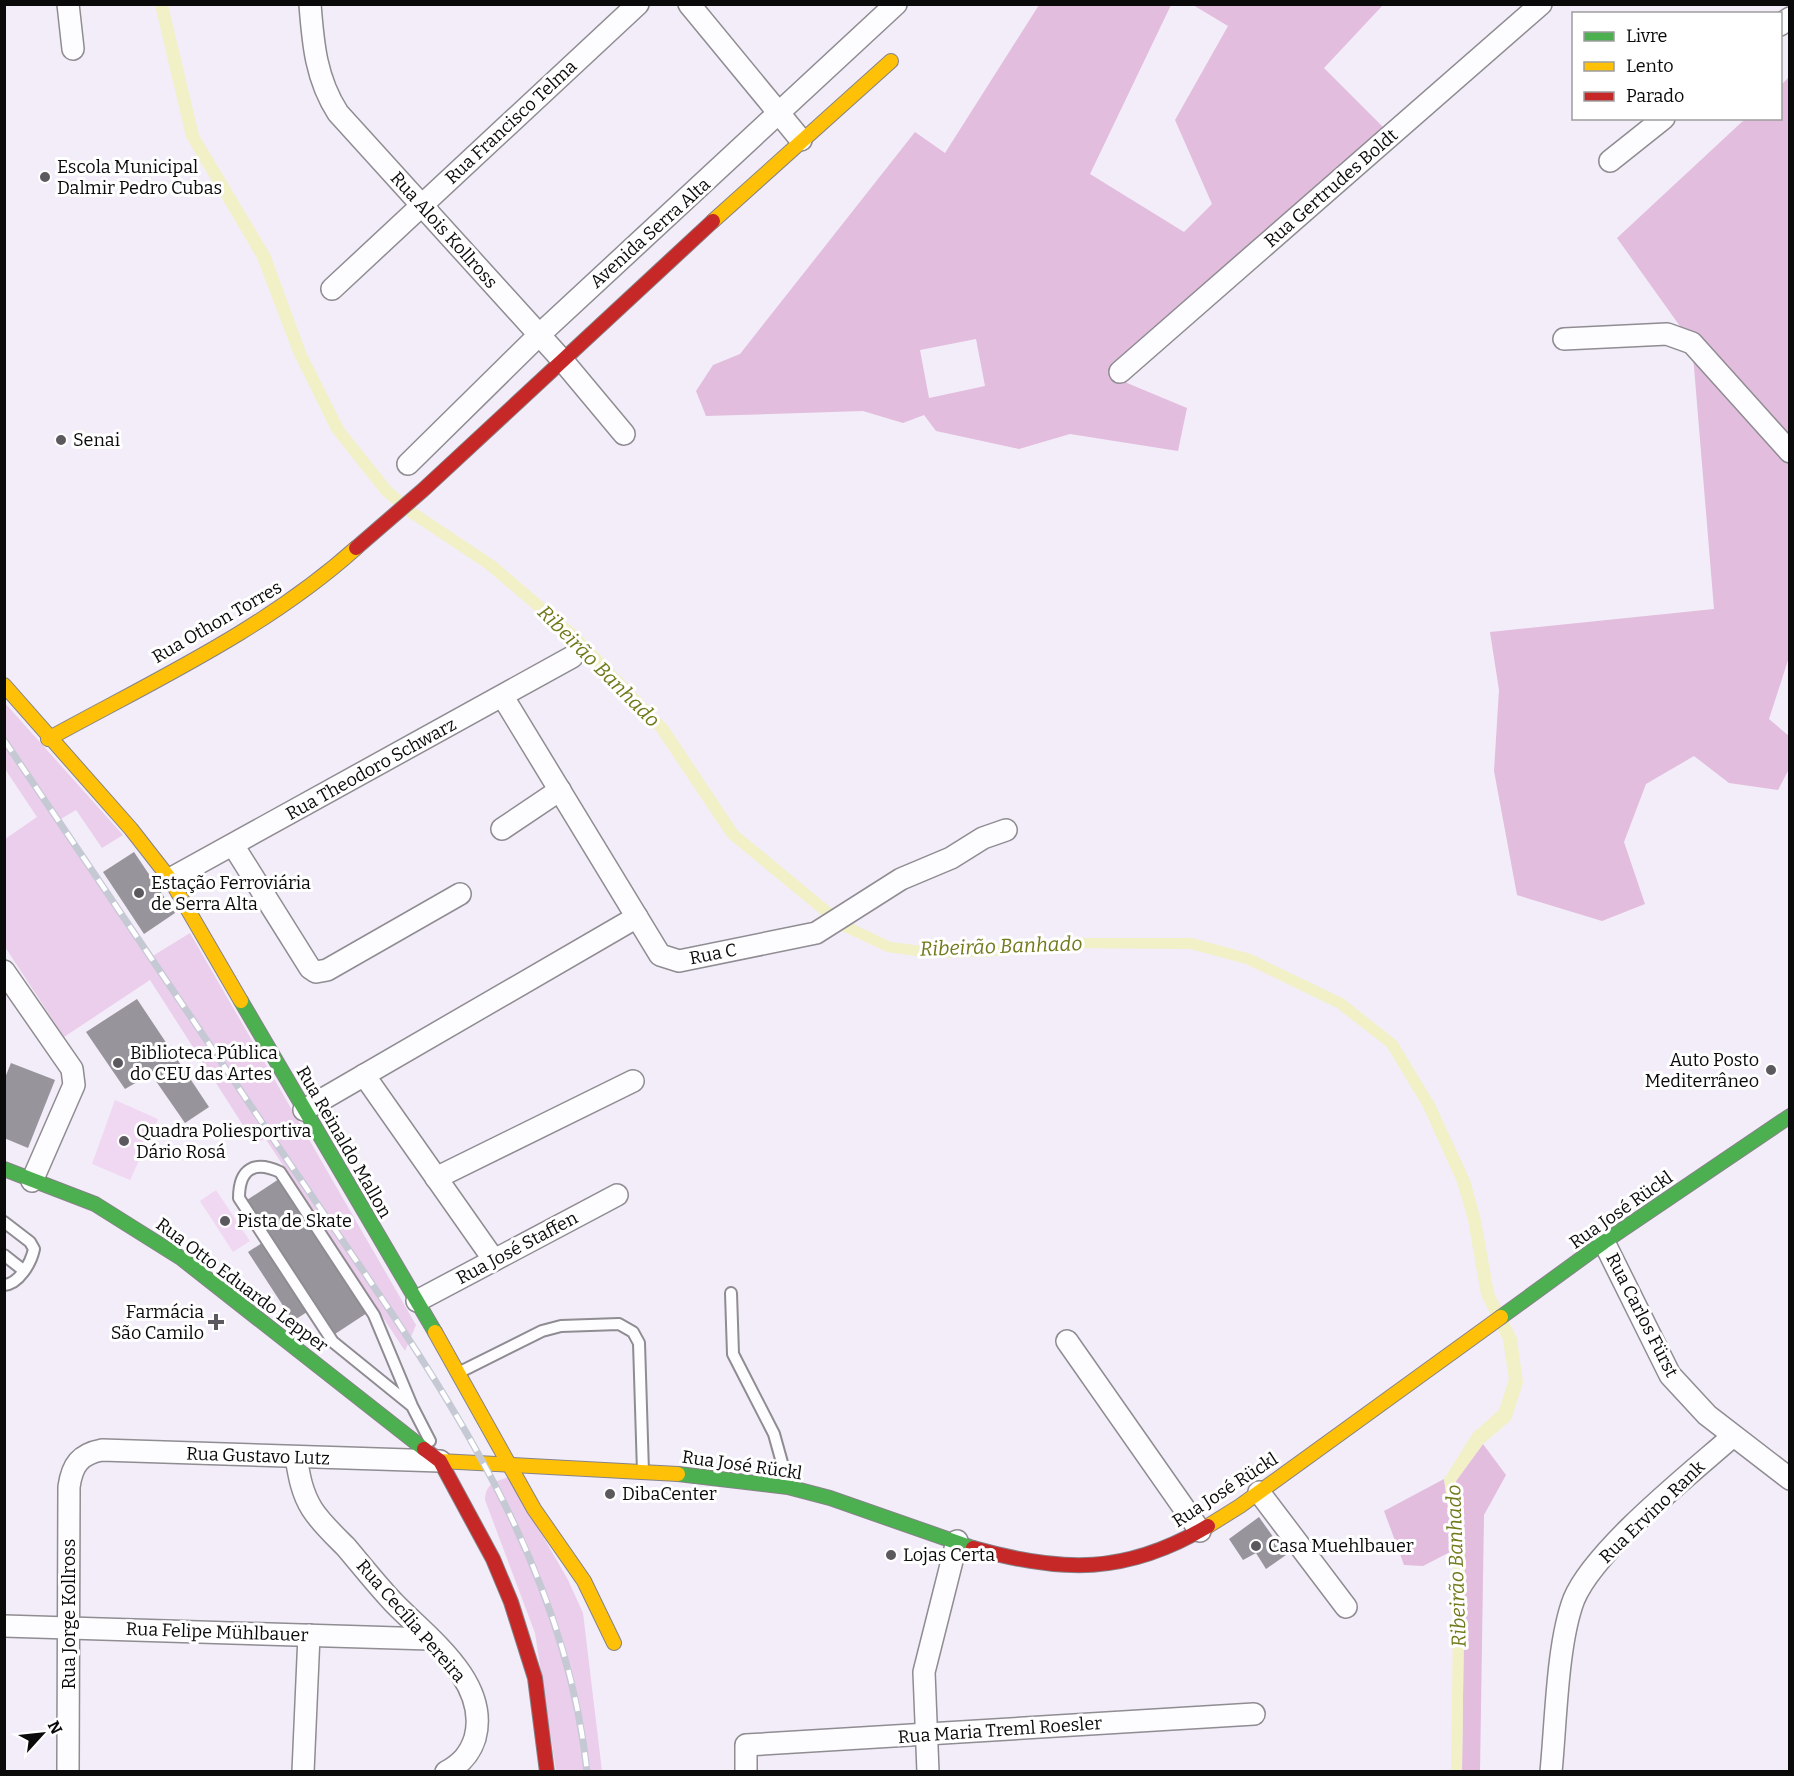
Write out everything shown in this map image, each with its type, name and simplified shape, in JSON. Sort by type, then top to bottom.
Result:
[{"type":"street","points":[[68,4],[73,49]]},
{"type":"street","name":"Rua Alois Kollross","points":[[310,4],[318,71],[325,93],[338,112],[563,361],[624,434]]},
{"type":"street","name":"Rua Francisco Telma","points":[[332,289],[639,4]]},
{"type":"street","points":[[688,4],[801,140]]},
{"type":"street","name":"Avenida Serra Alta","points":[[408,464],[539,334],[780,114],[896,4]]},
{"type":"street","name":"Rua Gertrudes Boldt","points":[[1120,372],[1541,4]]},
{"type":"street","name":"Avenida Serra Alta","points":[[423,490],[801,140],[891,61]]},
{"type":"street","points":[[1611,161],[1662,120]]},
{"type":"street","points":[[1564,339],[1667,334],[1692,344],[1790,452]]},
{"type":"street","name":"Rua Othon Torres","points":[[48,739],[283,605],[331,571],[389,516],[423,490]]},
{"type":"street","name":"Rua Theodoro Schwarz","points":[[170,879],[572,657]]},
{"type":"street","name":"Rua Reinaldo Mallon","points":[[4,685],[48,739],[143,843],[170,879],[417,1301],[534,1509],[584,1581],[614,1643]]},
{"type":"street","name":"Rua C","points":[[502,697],[660,955],[679,961],[806,935],[828,927],[901,879],[951,858],[983,838],[1006,830]]},
{"type":"street","points":[[502,829],[560,790]]},
{"type":"street","points":[[233,845],[310,968],[316,972],[327,970],[460,894]]},
{"type":"street","points":[[304,1110],[637,917]]},
{"type":"street","points":[[4,971],[72,1069],[75,1078],[32,1181]]},
{"type":"street","points":[[364,1075],[494,1260]]},
{"type":"street","points":[[436,1178],[633,1081]]},
{"type":"street","name":"Rua José Rückl","points":[[440,1461],[507,1462],[711,1476],[789,1487],[1023,1560],[1081,1566],[1138,1558],[1200,1531],[1259,1492],[1604,1242],[1788,1121]]},
{"type":"street","name":"Rua Otto Eduardo Lepper","points":[[4,1169],[95,1204],[181,1258],[440,1461]]},
{"type":"street","name":"Rua José Staffen","points":[[417,1301],[617,1195]]},
{"type":"street","name":"Rua Carlos Fürst","points":[[1604,1242],[1670,1375],[1695,1404],[1790,1479]]},
{"type":"street","points":[[1067,1341],[1200,1531]]},
{"type":"street","name":"Rua Ervino Rank","points":[[1551,1772],[1567,1623],[1575,1598],[1586,1579],[1624,1535],[1733,1436]]},
{"type":"street","name":"Rua Gustavo Lutz","points":[[79,1460],[85,1455],[102,1450],[440,1461]]},
{"type":"street","name":"Rua Cecília Pereira","points":[[296,1457],[299,1482],[311,1508],[466,1682],[478,1717],[472,1747],[458,1766],[446,1772]]},
{"type":"street","name":"Rua Jorge Kollross","points":[[68,1772],[69,1487],[73,1467],[79,1460]]},
{"type":"street","points":[[440,1461],[489,1550],[511,1602],[535,1678],[542,1718],[547,1772]]},
{"type":"street","points":[[1259,1492],[1346,1607]]},
{"type":"street","points":[[928,1772],[924,1672],[957,1541]]},
{"type":"street","name":"Rua Felipe Mühlbauer","points":[[4,1626],[430,1639]]},
{"type":"street","points":[[303,1772],[309,1635]]},
{"type":"street","name":"Rua Maria Treml Roesler","points":[[746,1772],[746,1745],[926,1736],[1254,1714]]},
{"type":"lane","points":[[412,1406],[333,1342],[239,1198],[239,1182],[249,1169],[265,1165],[280,1172],[374,1315],[412,1406],[440,1461]]},
{"type":"lane","points":[[4,1222],[30,1242],[34,1250],[15,1282],[4,1286]]},
{"type":"lane","points":[[4,1255],[23,1270]]},
{"type":"lane","points":[[731,1293],[733,1354],[774,1434],[789,1487]]},
{"type":"lane","points":[[457,1373],[542,1331],[561,1326],[619,1324],[633,1332],[639,1343],[643,1472]]},
{"type":"shaded area","points":[[1039,5],[1171,5],[1090,174],[1184,232],[1212,204],[1175,120],[1228,26],[1193,5],[1383,5],[1324,68],[1384,128],[1124,355],[1127,383],[1187,408],[1178,451],[1070,434],[1019,449],[936,431],[924,415],[903,423],[863,411],[706,416],[696,391],[713,365],[740,354],[915,132],[945,153]],"holes":[[[976,339],[985,386],[929,398],[920,350]]]},
{"type":"shaded area","points":[[1789,77],[1790,654],[1769,719],[1789,736],[1789,769],[1778,790],[1729,783],[1694,756],[1646,784],[1624,842],[1645,904],[1602,921],[1517,895],[1494,771],[1499,690],[1490,632],[1714,609],[1692,343],[1617,238],[1744,120],[1782,120],[1782,84]]},
{"type":"shaded area","points":[[4,702],[123,835],[102,848],[76,810],[59,820],[151,957],[190,933],[416,1325],[405,1351],[265,1138],[255,1144],[150,980],[64,1037],[5,947],[5,839],[37,817],[5,769]]},
{"type":"shaded area","name":"Quadra Poliesportiva Dário Rosá","points":[[115,1100],[158,1119],[130,1180],[92,1164]]},
{"type":"shaded area","name":"Pista de Skate","points":[[216,1190],[250,1241],[233,1252],[200,1201]]},
{"type":"shaded area","points":[[1483,1444],[1506,1475],[1484,1515],[1480,1771],[1462,1771],[1465,1548],[1456,1481]]},
{"type":"shaded area","points":[[509,1477],[568,1580],[583,1613],[602,1771],[556,1771],[535,1633],[485,1500],[487,1490],[492,1484]]},
{"type":"shaded area","points":[[1444,1479],[1454,1550],[1423,1566],[1404,1565],[1384,1511]]},
{"type":"water","name":"Ribeirão Banhado","points":[[155,5],[168,5],[199,135],[270,254],[306,352],[344,428],[392,488],[417,509],[495,561],[578,632],[668,726],[738,831],[847,921],[891,942],[931,947],[986,946],[1064,938],[1192,938],[1251,954],[1344,999],[1397,1041],[1435,1104],[1470,1180],[1481,1220],[1494,1293],[1517,1338],[1523,1383],[1511,1420],[1483,1444],[1456,1481],[1465,1548],[1462,1771],[1451,1771],[1454,1550],[1444,1479],[1473,1433],[1499,1410],[1509,1379],[1503,1340],[1481,1295],[1468,1220],[1457,1182],[1423,1107],[1387,1047],[1337,1008],[1246,964],[1190,949],[1064,948],[987,957],[930,958],[887,952],[840,930],[728,838],[657,732],[568,639],[486,569],[408,517],[382,495],[332,432],[294,355],[257,258],[186,137]]},
{"type":"building","name":"Estação Ferroviária de Serra Alta","points":[[134,852],[175,913],[144,934],[103,872]]},
{"type":"building","points":[[137,999],[209,1107],[185,1123],[151,1074],[125,1089],[86,1032]]},
{"type":"building","points":[[11,1063],[55,1080],[28,1148],[4,1138],[4,1080]]},
{"type":"building","points":[[279,1179],[367,1313],[335,1334],[308,1292],[298,1298],[307,1312],[293,1321],[248,1252],[262,1243],[270,1256],[280,1250],[247,1200]]},
{"type":"building","name":"Casa Muehlbauer","points":[[1259,1517],[1286,1555],[1266,1569],[1256,1553],[1243,1560],[1229,1539]]},
{"type":"railway","points":[[4,740],[383,1300],[431,1373],[475,1448],[515,1525],[548,1604],[572,1686],[587,1772]]},
{"type":"traffic: fast","points":[[241,1001],[435,1332]]},
{"type":"traffic: fast","points":[[1501,1317],[1604,1242],[1790,1116]]},
{"type":"traffic: fast","points":[[4,1169],[95,1204],[181,1258],[424,1449]]},
{"type":"traffic: fast","points":[[678,1474],[788,1487],[830,1498],[973,1548]]},
{"type":"traffic: slow","points":[[713,221],[891,61]]},
{"type":"traffic: slow","points":[[48,739],[247,629],[285,604],[356,548]]},
{"type":"traffic: slow","points":[[4,685],[131,829],[170,879],[241,1001]]},
{"type":"traffic: slow","points":[[1208,1526],[1240,1506],[1501,1317]]},
{"type":"traffic: slow","points":[[435,1332],[534,1509],[584,1581],[614,1643]]},
{"type":"traffic: slow","points":[[440,1461],[678,1474]]},
{"type":"traffic: jam","points":[[356,548],[423,490],[713,221]]},
{"type":"traffic: jam","points":[[424,1449],[440,1461],[493,1559],[511,1602],[535,1678],[547,1772]]},
{"type":"traffic: jam","points":[[973,1548],[1036,1562],[1093,1565],[1149,1554],[1208,1526]]},
{"type":"place","name":"Escola Municipal Dalmir Pedro Cubas","points":[[45,177]]},
{"type":"place","name":"Senai","points":[[61,440]]},
{"type":"place","name":"Estação Ferroviária de Serra Alta","points":[[139,893]]},
{"type":"place","name":"Biblioteca Pública do CEU das Artes","points":[[118,1063]]},
{"type":"place","name":"Auto Posto Mediterrâneo","points":[[1771,1070]]},
{"type":"place","name":"Quadra Poliesportiva Dário Rosá","points":[[124,1141]]},
{"type":"place","name":"Pista de Skate","points":[[225,1221]]},
{"type":"place","name":"Farmácia São Camilo","points":[[216,1322]]},
{"type":"place","name":"DibaCenter","points":[[610,1494]]},
{"type":"place","name":"Casa Muehlbauer","points":[[1256,1546]]},
{"type":"place","name":"Lojas Certa","points":[[891,1555]]}]
